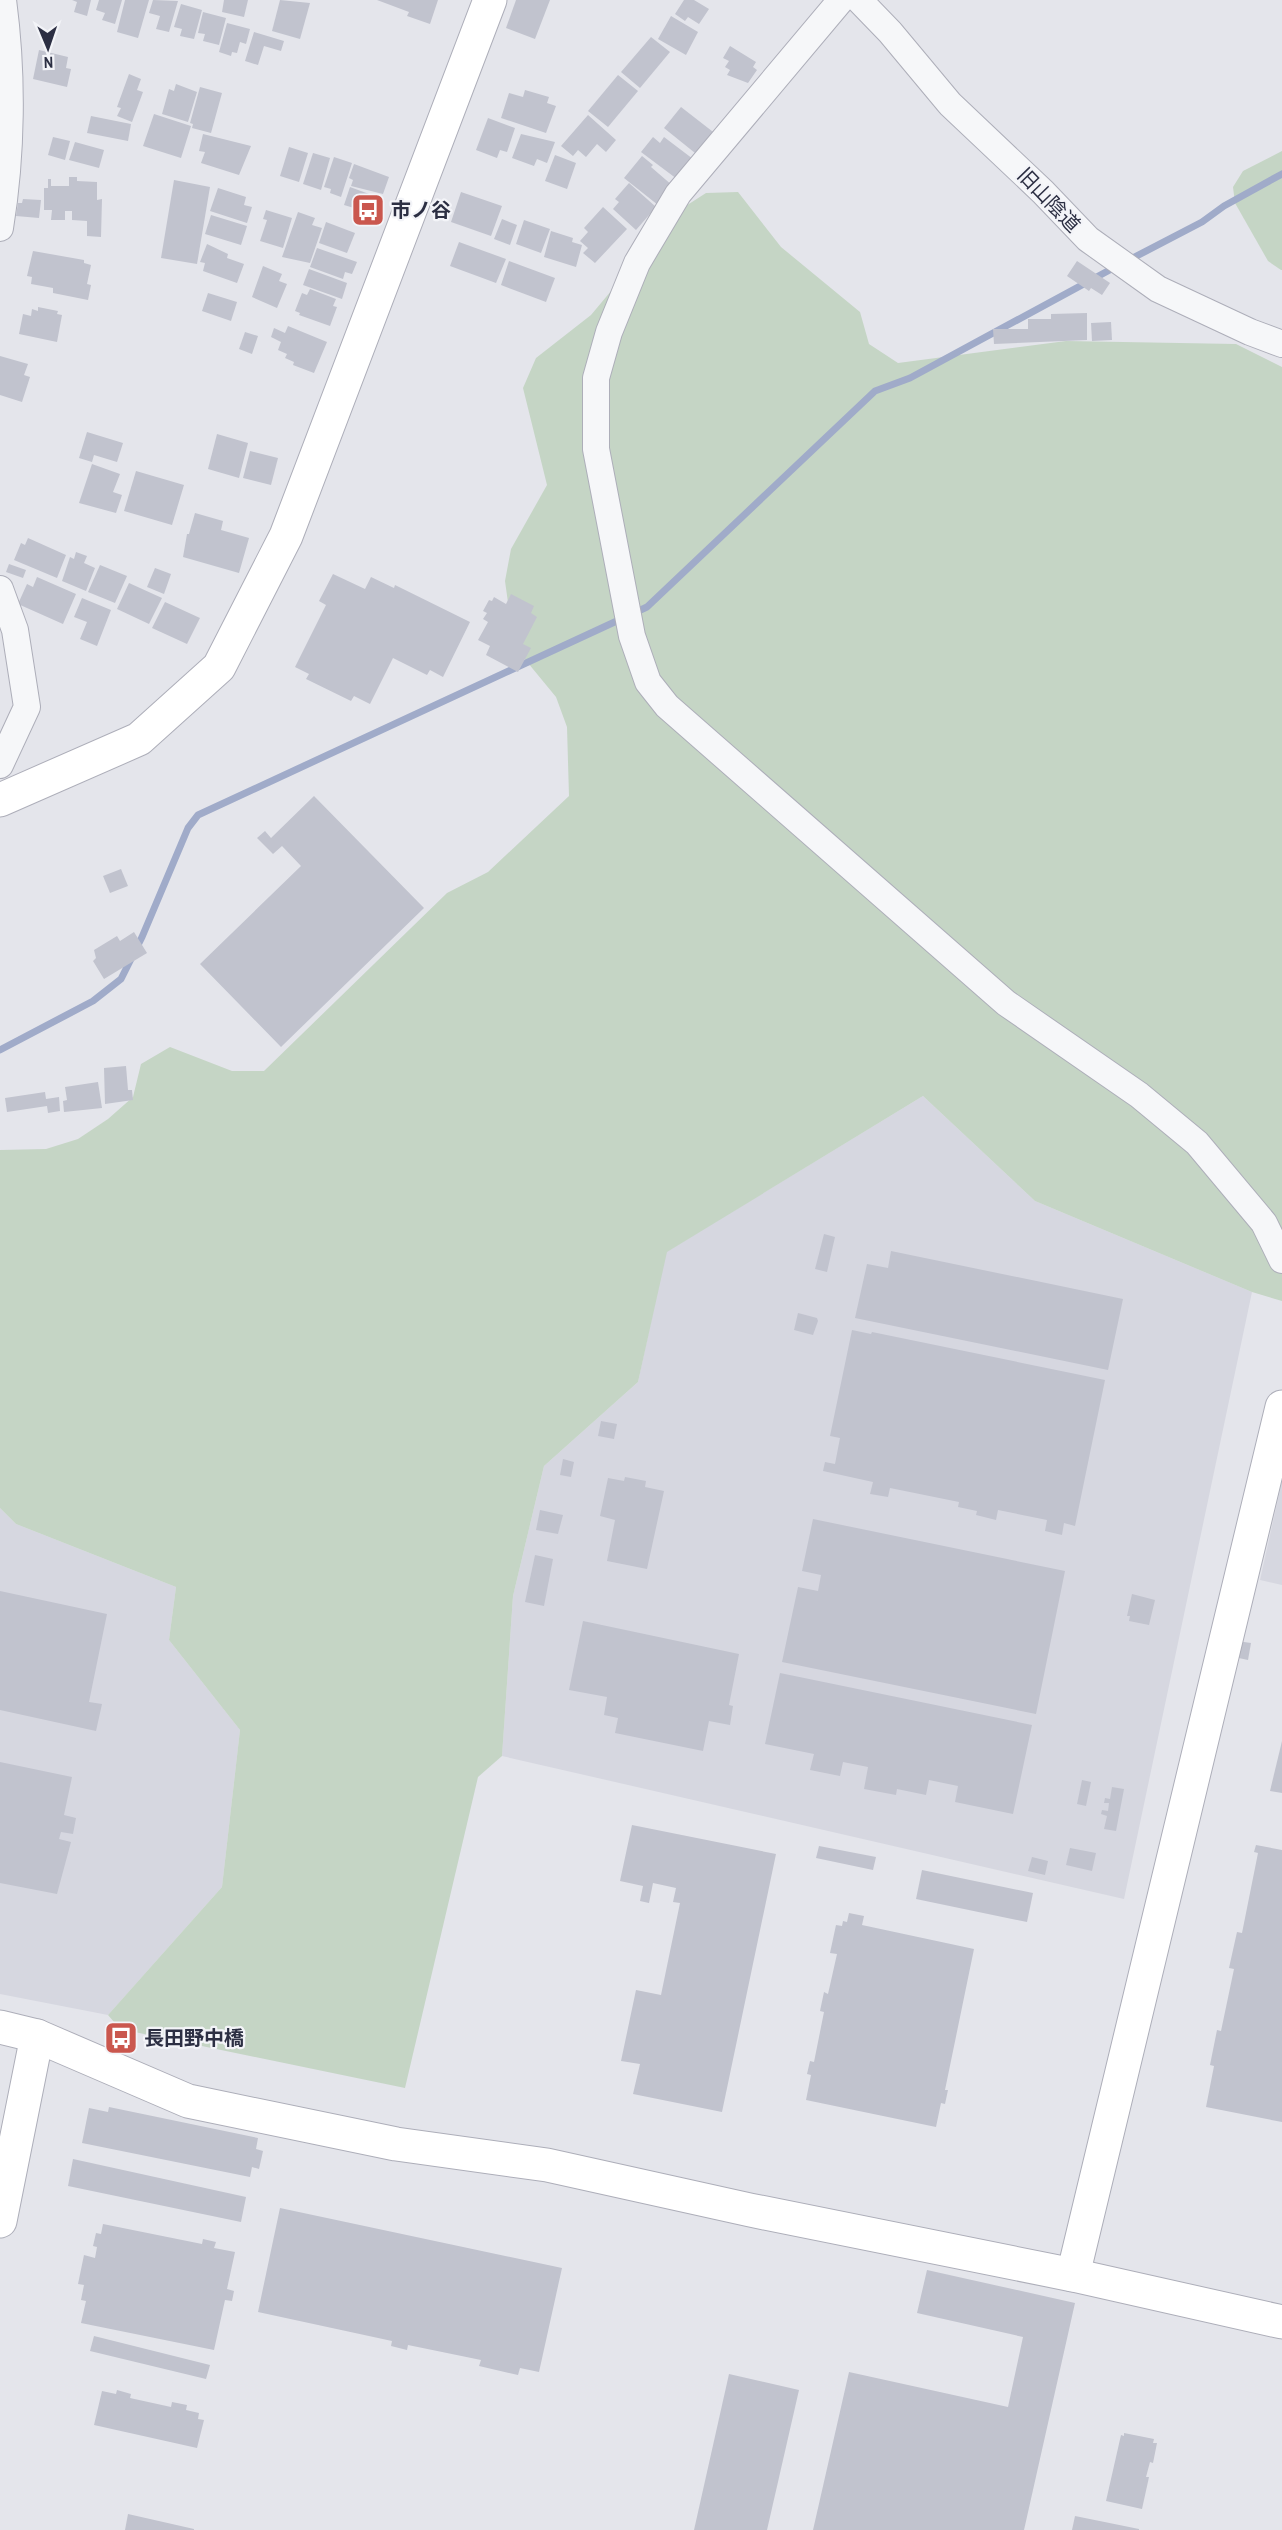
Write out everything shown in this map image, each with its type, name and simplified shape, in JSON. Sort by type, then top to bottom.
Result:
[{"type":"street","points":[[0,228],[6,193],[4,109],[7,30],[3,0]]},
{"type":"street","points":[[1,793],[139,739],[219,667],[286,536],[490,0]]},
{"type":"street","points":[[841,0],[678,194],[637,263],[609,333],[596,378],[596,449],[632,636],[648,682],[667,706],[938,945],[1006,1002],[1139,1095],[1197,1143],[1264,1223],[1282,1260]]},
{"type":"street","name":"旧山陰道","points":[[859,0],[890,32],[950,104],[1043,192],[1088,240],[1158,289],[1282,344]]},
{"type":"street","points":[[0,589],[15,630],[27,707],[0,765]]},
{"type":"street","points":[[1073,2275],[1282,1407]]},
{"type":"street","points":[[0,2027],[37,2036],[188,2101],[396,2144],[547,2165],[750,2210],[1073,2275],[1282,2322]]},
{"type":"street","points":[[0,2221],[37,2036]]},
{"type":"shaded area","points":[[923,1096],[1035,1201],[1252,1292],[1124,1899],[502,1756],[513,1596],[544,1466],[638,1382],[666,1252]]},
{"type":"shaded area","points":[[1282,1481],[1282,1585],[1260,1580]]},
{"type":"shaded area","points":[[0,1508],[16,1524],[176,1587],[169,1640],[240,1730],[222,1887],[108,2015],[0,1994]]},
{"type":"green space","points":[[1282,151],[1281,270],[1268,261],[1235,203],[1233,187],[1243,171]]},
{"type":"green space","points":[[738,192],[781,247],[860,312],[869,344],[898,363],[1066,341],[1236,344],[1282,367],[1282,1301],[1252,1292],[1035,1201],[923,1096],[667,1252],[638,1382],[544,1466],[513,1596],[502,1756],[478,1777],[405,2088],[120,2029],[108,2015],[222,1887],[240,1730],[169,1640],[176,1587],[16,1524],[0,1508],[0,1150],[46,1149],[78,1139],[108,1119],[133,1097],[141,1064],[170,1047],[232,1071],[264,1071],[447,893],[488,872],[569,796],[567,727],[556,697],[514,646],[505,581],[511,549],[547,485],[523,388],[536,358],[591,315],[678,211],[706,193]]},
{"type":"building","points":[[72,0],[91,0],[87,16],[74,12],[77,2]]},
{"type":"building","points":[[99,0],[122,0],[115,24],[102,20],[105,13],[96,10]]},
{"type":"building","points":[[125,0],[149,0],[138,38],[117,32]]},
{"type":"building","points":[[153,0],[178,1],[169,32],[156,29],[160,16],[149,13]]},
{"type":"building","points":[[224,0],[248,0],[244,17],[222,12]]},
{"type":"building","points":[[280,0],[310,3],[300,39],[272,31]]},
{"type":"building","points":[[377,0],[438,0],[430,24],[407,16],[409,12]]},
{"type":"building","points":[[516,0],[550,0],[535,39],[506,28]]},
{"type":"building","points":[[684,0],[694,0],[709,9],[699,24],[688,17],[685,21],[675,14]]},
{"type":"building","points":[[181,4],[202,10],[194,39],[180,36],[182,29],[174,27]]},
{"type":"building","points":[[203,12],[226,18],[219,45],[203,41],[205,34],[198,33]]},
{"type":"building","points":[[671,16],[698,32],[686,55],[658,39]]},
{"type":"building","points":[[227,23],[250,29],[246,44],[240,42],[237,53],[232,52],[231,56],[219,52]]},
{"type":"building","points":[[254,32],[284,41],[281,51],[264,46],[258,65],[245,61]]},
{"type":"building","points":[[651,37],[670,52],[640,88],[621,72]]},
{"type":"building","points":[[730,46],[756,62],[753,67],[757,70],[748,83],[727,75],[730,70],[725,67],[729,61],[723,58]]},
{"type":"building","points":[[39,50],[68,57],[66,68],[71,69],[67,87],[33,79]]},
{"type":"building","points":[[129,74],[141,79],[137,90],[143,92],[132,122],[117,116],[121,108],[117,107]]},
{"type":"building","points":[[618,75],[638,91],[608,127],[588,111]]},
{"type":"building","points":[[176,84],[197,92],[188,122],[162,114],[169,89],[174,91]]},
{"type":"building","points":[[200,87],[222,93],[211,133],[192,128],[193,124],[190,123]]},
{"type":"building","points":[[525,90],[549,97],[547,103],[556,106],[546,133],[501,118],[509,93],[523,97]]},
{"type":"building","points":[[681,107],[717,135],[700,157],[664,128]]},
{"type":"building","points":[[154,114],[191,126],[181,158],[143,146]]},
{"type":"building","points":[[588,115],[616,140],[606,152],[597,144],[586,157],[578,150],[573,156],[561,146]]},
{"type":"building","points":[[91,116],[131,124],[128,141],[87,133]]},
{"type":"building","points":[[488,118],[515,128],[507,152],[500,150],[497,158],[476,150]]},
{"type":"building","points":[[203,134],[251,146],[239,175],[201,163],[205,152],[199,151]]},
{"type":"building","points":[[521,134],[555,142],[547,163],[537,159],[534,166],[512,158]]},
{"type":"building","points":[[53,137],[70,141],[65,160],[48,155]]},
{"type":"building","points":[[653,137],[660,143],[664,137],[693,159],[677,179],[641,152]]},
{"type":"building","points":[[75,142],[104,150],[99,168],[69,160]]},
{"type":"building","points":[[289,147],[308,153],[299,182],[280,176]]},
{"type":"building","points":[[313,153],[330,158],[321,190],[303,184]]},
{"type":"building","points":[[555,155],[576,163],[567,189],[545,181]]},
{"type":"building","points":[[642,156],[673,186],[658,205],[624,178]]},
{"type":"building","points":[[334,157],[352,163],[341,197],[330,193],[331,189],[324,187]]},
{"type":"building","points":[[354,164],[389,177],[383,194],[351,186],[353,180],[349,178]]},
{"type":"building","points":[[69,177],[77,177],[77,181],[97,182],[97,200],[102,199],[101,237],[87,236],[87,221],[72,220],[72,211],[65,211],[65,220],[51,220],[52,210],[44,210],[44,188],[48,188],[48,179],[51,179],[51,186],[69,186]]},
{"type":"building","points":[[174,180],[210,187],[197,264],[161,258]]},
{"type":"building","points":[[629,183],[656,207],[636,230],[613,209],[619,202],[615,199]]},
{"type":"building","points":[[350,187],[380,198],[374,214],[344,205]]},
{"type":"building","points":[[218,188],[246,197],[244,205],[252,207],[247,223],[210,211]]},
{"type":"building","points":[[461,192],[502,206],[491,236],[451,222]]},
{"type":"building","points":[[23,199],[41,200],[39,218],[16,216],[18,203],[22,203]]},
{"type":"building","points":[[603,207],[627,229],[595,263],[583,253],[588,248],[580,241],[588,232],[584,228]]},
{"type":"building","points":[[266,210],[292,218],[283,248],[260,241],[267,220],[263,219]]},
{"type":"building","points":[[298,212],[315,218],[312,225],[322,228],[310,263],[282,257]]},
{"type":"building","points":[[211,215],[247,226],[241,245],[205,234]]},
{"type":"building","points":[[502,219],[517,225],[510,245],[494,239]]},
{"type":"building","points":[[524,220],[550,229],[541,253],[516,244]]},
{"type":"building","points":[[326,222],[355,233],[347,253],[319,243]]},
{"type":"building","points":[[551,231],[573,238],[572,242],[582,245],[576,267],[544,257]]},
{"type":"building","points":[[459,242],[506,259],[496,283],[450,266]]},
{"type":"building","points":[[207,244],[228,254],[227,258],[244,264],[237,283],[203,271],[205,263],[200,262]]},
{"type":"building","points":[[317,248],[357,262],[352,274],[345,272],[343,279],[310,267]]},
{"type":"building","points":[[33,251],[84,260],[84,263],[91,265],[87,284],[91,285],[88,300],[53,293],[53,288],[31,284],[32,277],[27,276]]},
{"type":"building","points":[[509,261],[555,278],[546,302],[501,285]]},
{"type":"building","points":[[1077,261],[1110,283],[1102,295],[1091,288],[1089,291],[1067,276]]},
{"type":"building","points":[[263,266],[282,274],[279,281],[287,284],[277,308],[252,297]]},
{"type":"building","points":[[309,269],[347,283],[342,299],[303,285]]},
{"type":"building","points":[[310,289],[336,299],[333,306],[337,307],[330,326],[299,315],[300,313],[295,311],[302,293],[307,295]]},
{"type":"building","points":[[208,293],[237,302],[231,321],[202,311]]},
{"type":"building","points":[[38,307],[58,311],[57,314],[62,315],[57,342],[19,334],[23,314],[31,316],[32,309],[38,311]]},
{"type":"building","points":[[1087,313],[1087,340],[994,344],[993,329],[1028,329],[1028,319],[1051,319],[1051,314]]},
{"type":"building","points":[[1111,322],[1112,340],[1092,341],[1091,323]]},
{"type":"building","points":[[288,326],[327,342],[314,373],[293,365],[294,362],[285,358],[287,354],[278,350],[281,342],[271,337],[274,328],[285,333]]},
{"type":"building","points":[[245,332],[258,336],[252,354],[239,349]]},
{"type":"building","points":[[0,356],[28,364],[24,375],[30,377],[22,402],[0,395]]},
{"type":"building","points":[[87,432],[123,443],[117,462],[94,455],[92,462],[79,458]]},
{"type":"building","points":[[217,434],[248,443],[239,478],[208,469]]},
{"type":"building","points":[[250,451],[278,458],[271,485],[243,478]]},
{"type":"building","points":[[92,464],[120,474],[113,492],[122,495],[116,513],[79,503]]},
{"type":"building","points":[[136,471],[184,485],[172,525],[124,511]]},
{"type":"building","points":[[195,513],[223,521],[221,530],[249,538],[239,573],[183,557],[187,534],[189,534]]},
{"type":"building","points":[[28,538],[66,555],[57,578],[14,560],[21,543],[25,545]]},
{"type":"building","points":[[76,552],[87,556],[84,563],[95,568],[86,591],[62,581],[70,557],[74,559]]},
{"type":"building","points":[[9,564],[26,570],[23,578],[6,572]]},
{"type":"building","points":[[100,565],[127,576],[115,603],[88,592]]},
{"type":"building","points":[[155,568],[171,574],[164,594],[147,587]]},
{"type":"building","points":[[333,574],[365,589],[371,577],[394,588],[395,585],[470,622],[443,677],[430,670],[427,675],[393,658],[370,704],[354,696],[351,701],[306,679],[309,674],[295,667],[326,605],[319,601]]},
{"type":"building","points":[[37,577],[76,594],[63,624],[18,604],[27,584],[33,587]]},
{"type":"building","points":[[129,583],[162,598],[149,624],[117,609]]},
{"type":"building","points":[[511,594],[534,606],[531,613],[537,617],[523,644],[531,648],[518,672],[486,655],[490,646],[478,640],[488,622],[483,619],[487,613],[483,611],[489,600],[492,601],[494,597],[506,604]]},
{"type":"building","points":[[82,598],[111,610],[97,646],[80,639],[87,622],[74,617]]},
{"type":"building","points":[[165,602],[200,618],[187,644],[152,628]]},
{"type":"building","points":[[314,796],[424,908],[281,1047],[200,964],[301,866],[282,846],[273,854],[257,838],[265,831],[271,838]]},
{"type":"building","points":[[121,869],[128,886],[110,893],[103,876]]},
{"type":"building","points":[[134,932],[147,953],[104,979],[93,961],[96,958],[94,950],[117,936],[120,941]]},
{"type":"building","points":[[126,1066],[128,1090],[132,1090],[133,1100],[105,1104],[104,1068]]},
{"type":"building","points":[[98,1082],[102,1108],[64,1112],[63,1101],[67,1100],[65,1087]]},
{"type":"building","points":[[45,1092],[46,1099],[59,1097],[60,1111],[48,1113],[47,1106],[7,1112],[5,1098]]},
{"type":"building","points":[[824,1234],[835,1237],[827,1272],[815,1269]]},
{"type":"building","points":[[891,1251],[1123,1299],[1108,1370],[855,1318],[867,1264],[888,1268]]},
{"type":"building","points":[[798,1313],[817,1318],[813,1335],[794,1330]]},
{"type":"building","points":[[852,1330],[871,1334],[872,1332],[1105,1380],[1075,1526],[1064,1523],[1062,1535],[1045,1531],[1047,1520],[998,1510],[996,1520],[976,1515],[977,1511],[958,1507],[959,1502],[890,1488],[888,1497],[870,1494],[873,1482],[823,1471],[825,1462],[835,1464],[840,1438],[830,1436]]},
{"type":"building","points":[[601,1421],[617,1424],[614,1439],[598,1436]]},
{"type":"building","points":[[563,1459],[574,1462],[571,1477],[560,1475]]},
{"type":"building","points":[[625,1477],[646,1481],[645,1487],[664,1491],[647,1569],[607,1561],[615,1520],[600,1516],[608,1478],[624,1481]]},
{"type":"building","points":[[540,1510],[563,1515],[558,1534],[536,1530]]},
{"type":"building","points":[[813,1519],[1065,1571],[1036,1714],[782,1662],[798,1587],[818,1591],[821,1575],[802,1571]]},
{"type":"building","points":[[535,1555],[553,1559],[544,1606],[525,1602]]},
{"type":"building","points":[[0,1591],[107,1614],[89,1702],[102,1704],[96,1731],[0,1710]]},
{"type":"building","points":[[1132,1594],[1155,1600],[1149,1625],[1129,1621],[1130,1616],[1127,1616]]},
{"type":"building","points":[[583,1621],[739,1654],[729,1705],[733,1706],[730,1725],[709,1721],[703,1751],[615,1733],[618,1718],[604,1715],[607,1697],[569,1690]]},
{"type":"building","points":[[1237,1641],[1251,1643],[1248,1660],[1234,1657]]},
{"type":"building","points":[[780,1673],[1032,1725],[1013,1814],[955,1802],[958,1786],[929,1780],[926,1795],[897,1789],[896,1795],[864,1789],[868,1767],[843,1762],[840,1776],[810,1770],[814,1754],[765,1744]]},
{"type":"building","points":[[1282,1741],[1282,1793],[1270,1791]]},
{"type":"building","points":[[0,1762],[72,1777],[64,1815],[76,1818],[73,1834],[61,1832],[59,1839],[71,1842],[57,1894],[0,1883]]},
{"type":"building","points":[[1082,1780],[1091,1782],[1086,1806],[1077,1804]]},
{"type":"building","points":[[1112,1787],[1124,1789],[1116,1831],[1104,1829],[1107,1816],[1101,1814],[1102,1810],[1108,1811],[1109,1803],[1104,1803],[1105,1798],[1110,1799]]},
{"type":"building","points":[[632,1825],[776,1854],[722,2112],[633,2094],[640,2064],[621,2061],[636,1990],[661,1995],[680,1903],[673,1902],[676,1888],[653,1883],[649,1903],[640,1901],[643,1886],[620,1881]]},
{"type":"building","points":[[1256,1845],[1282,1850],[1282,2122],[1206,2107],[1214,2066],[1210,2065],[1217,2030],[1221,2031],[1234,1969],[1229,1968],[1237,1932],[1242,1933],[1258,1853],[1254,1852]]},
{"type":"building","points":[[819,1846],[876,1857],[873,1870],[816,1858]]},
{"type":"building","points":[[1070,1848],[1096,1853],[1092,1871],[1066,1865]]},
{"type":"building","points":[[1032,1857],[1048,1861],[1045,1875],[1028,1871]]},
{"type":"building","points":[[922,1870],[1033,1893],[1027,1922],[916,1899]]},
{"type":"building","points":[[849,1913],[864,1916],[862,1925],[974,1949],[945,2090],[948,2090],[945,2104],[941,2103],[936,2127],[806,2100],[811,2075],[807,2074],[810,2061],[814,2062],[824,2012],[820,2011],[824,1992],[828,1994],[837,1954],[830,1953],[836,1925],[842,1926],[843,1921],[847,1922]]},
{"type":"building","points":[[109,2107],[258,2138],[256,2149],[263,2151],[259,2169],[252,2167],[250,2177],[82,2143],[89,2108],[108,2112]]},
{"type":"building","points":[[73,2159],[246,2197],[241,2222],[68,2186]]},
{"type":"building","points":[[280,2208],[562,2268],[539,2372],[520,2368],[518,2375],[479,2366],[481,2360],[408,2345],[407,2350],[391,2346],[392,2341],[258,2312]]},
{"type":"building","points":[[103,2224],[202,2244],[203,2239],[216,2242],[214,2248],[235,2252],[227,2289],[234,2291],[232,2301],[225,2300],[214,2350],[81,2323],[86,2301],[81,2300],[84,2285],[78,2284],[84,2255],[95,2258],[97,2247],[93,2246],[96,2233],[101,2234]]},
{"type":"building","points":[[927,2270],[1075,2303],[1024,2530],[813,2530],[849,2372],[1008,2407],[1023,2337],[917,2313]]},
{"type":"building","points":[[94,2336],[210,2365],[206,2379],[90,2351]]},
{"type":"building","points":[[729,2374],[799,2390],[767,2530],[694,2530]]},
{"type":"building","points":[[117,2390],[131,2394],[130,2398],[171,2407],[172,2402],[187,2405],[186,2410],[199,2413],[198,2419],[204,2420],[197,2448],[94,2425],[102,2391],[116,2394]]},
{"type":"building","points":[[1124,2433],[1154,2439],[1153,2443],[1157,2443],[1153,2463],[1150,2462],[1146,2477],[1149,2477],[1142,2509],[1106,2501],[1121,2435],[1124,2436]]},
{"type":"building","points":[[128,2514],[194,2529],[194,2530],[125,2530]]},
{"type":"building","points":[[1075,2516],[1139,2529],[1139,2530],[1072,2530]]},
{"type":"waterway","points":[[1127,261],[1202,222],[1224,206],[1282,174]]},
{"type":"waterway","points":[[0,1050],[93,1001],[121,979],[142,937],[188,828],[198,815],[647,607],[875,391],[910,378],[1117,266]]},
{"type":"place","name":"市ノ谷","points":[[368,210]]},
{"type":"place","name":"長田野中橋","points":[[121,2038]]}]
